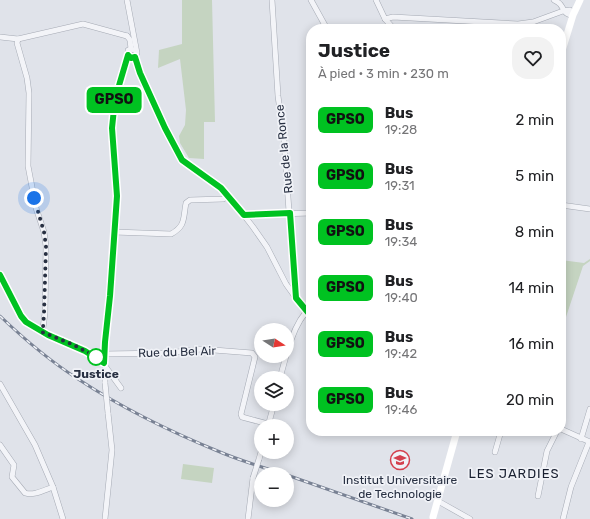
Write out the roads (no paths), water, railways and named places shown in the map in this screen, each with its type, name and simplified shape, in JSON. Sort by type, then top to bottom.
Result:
[{"type":"main road","points":[[566,38],[573,15],[580,0]]},
{"type":"main road","points":[[434,517],[456,436]]},
{"type":"street","points":[[127,0],[132,31],[133,50]]},
{"type":"street","name":"Rue de la Ronce","points":[[272,0],[278,96],[284,140],[296,298]]},
{"type":"street","points":[[311,0],[324,24]]},
{"type":"street","points":[[376,0],[385,19],[390,24]]},
{"type":"street","points":[[554,0],[560,5],[563,11]]},
{"type":"street","points":[[385,19],[393,17],[518,24],[532,22],[563,11],[570,10],[573,15]]},
{"type":"street","points":[[0,37],[18,39],[83,24],[127,36],[136,55],[135,57],[140,73],[165,128],[182,160],[221,188],[244,215],[267,247],[286,284],[306,312],[294,332]]},
{"type":"street","points":[[127,36],[132,31]]},
{"type":"street","points":[[18,39],[17,43],[30,93],[28,166],[36,208],[44,232],[46,246],[42,332]]},
{"type":"street","points":[[105,519],[112,450],[105,383],[104,354],[117,196],[112,128],[115,99],[128,55],[127,53],[133,50]]},
{"type":"street","points":[[128,55],[131,58],[135,57]]},
{"type":"street","points":[[114,232],[170,234],[179,230],[182,225],[186,203],[190,200],[223,199],[228,196]]},
{"type":"street","points":[[566,206],[590,210]]},
{"type":"street","points":[[244,215],[306,213]]},
{"type":"street","points":[[0,275],[21,316],[26,322],[42,332],[74,345],[105,364],[121,388]]},
{"type":"street","name":"Rue du Bel Air","points":[[104,354],[169,353],[202,349],[252,353],[254,357],[241,414],[242,417],[254,421]]},
{"type":"street","points":[[0,384],[35,445],[53,487],[63,519]]},
{"type":"street","points":[[580,438],[590,409]]},
{"type":"street","points":[[563,519],[571,487],[590,442],[566,432]]},
{"type":"street","points":[[495,452],[500,436]]},
{"type":"street","points":[[538,496],[547,452],[555,436]]},
{"type":"street","points":[[0,445],[14,465],[12,476],[25,493],[35,493],[53,487]]},
{"type":"street","points":[[248,519],[253,478],[259,459]]},
{"type":"street","points":[[438,502],[470,519]]},
{"type":"railway","points":[[0,316],[57,365],[112,400],[165,428],[236,458],[262,467]]},
{"type":"railway","points":[[294,477],[412,519]]},
{"type":"place","name":"Justice","points":[[96,357]]},
{"type":"place","name":"Institut Universitaire de Technologie","points":[[400,460]]},
{"type":"district","name":"LES JARDIES","points":[[514,473]]}]
